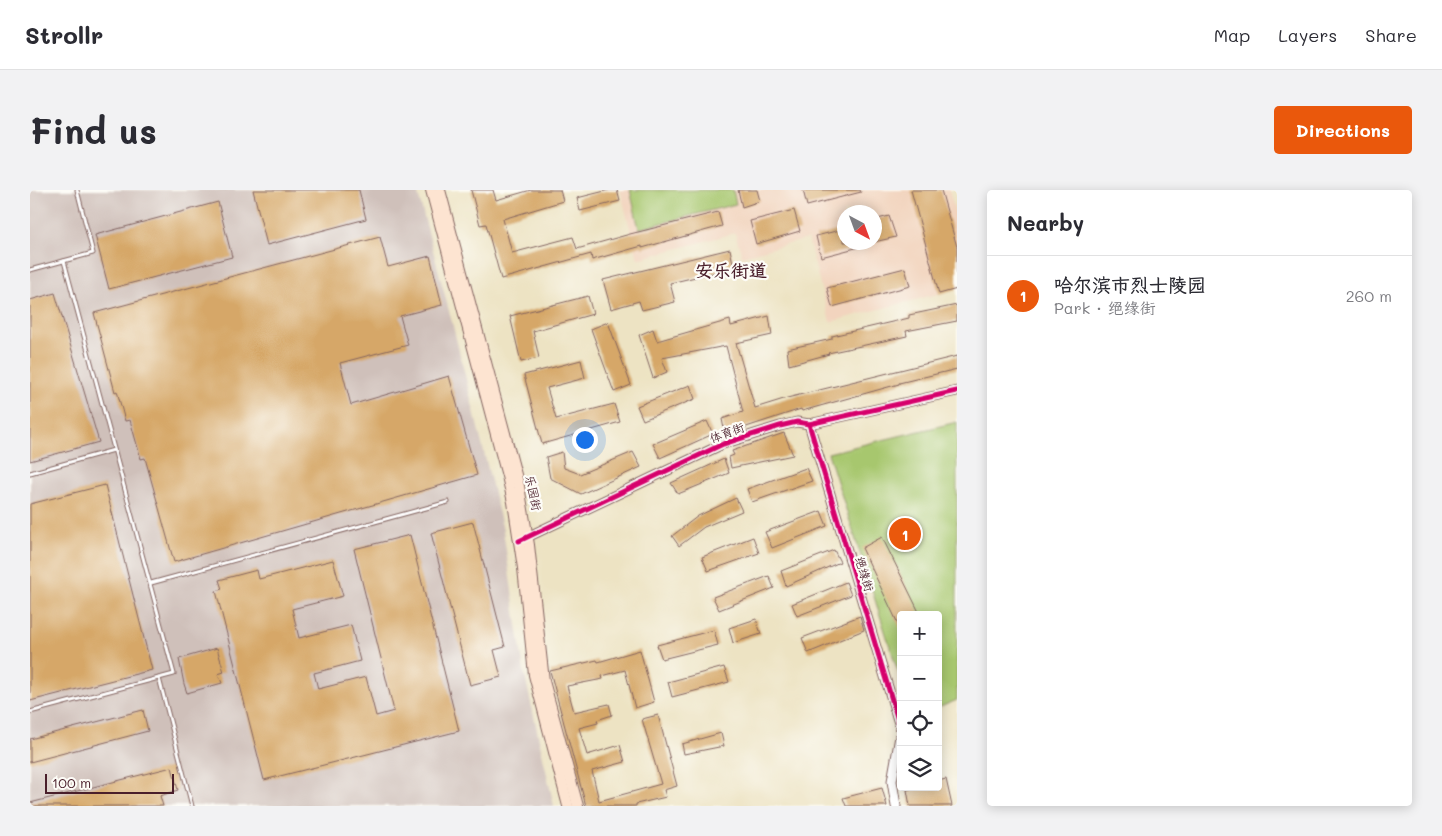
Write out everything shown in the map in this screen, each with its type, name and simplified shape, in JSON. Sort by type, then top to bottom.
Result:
[{"type":"main road","name":"乐园街","points":[[431,190],[523,539],[544,681],[578,806]]},
{"type":"main road","name":"乐园街","points":[[440,190],[513,460],[525,514],[523,539],[534,675],[568,806]]},
{"type":"street","name":"体育街","points":[[523,539],[723,444],[797,422],[809,424],[957,391]]},
{"type":"street","name":"绝缘街","points":[[809,424],[897,717]]},
{"type":"street","name":"绝缘街","points":[[896,806],[892,782],[898,746]]},
{"type":"lane","points":[[30,270],[93,253],[77,190]]},
{"type":"lane","points":[[30,712],[174,674],[64,261]]},
{"type":"lane","points":[[30,473],[114,450]]},
{"type":"lane","points":[[151,584],[448,502]]},
{"type":"lane","points":[[159,678],[192,806]]},
{"type":"shaded area","points":[[30,190],[417,190],[453,326],[503,530],[524,672],[554,806],[30,806]]},
{"type":"shaded area","points":[[620,190],[949,190],[957,219],[957,289],[830,322],[808,239],[742,256],[735,233],[638,259]]},
{"type":"green space","points":[[630,190],[733,190],[736,204],[639,229]]},
{"type":"green space","points":[[957,422],[957,700],[942,706],[942,611],[897,611],[897,669],[828,453]]},
{"type":"building","points":[[253,190],[359,190],[366,219],[267,245]]},
{"type":"building","points":[[471,190],[493,190],[496,200],[531,190],[560,190],[563,201],[503,219],[512,253],[573,237],[577,249],[718,212],[722,226],[592,260],[591,254],[501,279],[486,224],[480,225]]},
{"type":"building","points":[[609,190],[617,190],[620,201],[580,211],[577,198]]},
{"type":"building","points":[[738,190],[757,190],[760,201],[742,207]]},
{"type":"building","points":[[803,190],[860,190],[861,192],[807,206]]},
{"type":"building","points":[[911,190],[941,190],[957,247],[957,289],[939,294]]},
{"type":"building","points":[[218,202],[232,257],[109,289],[95,235]]},
{"type":"building","points":[[794,210],[800,231],[756,244],[750,221]]},
{"type":"building","points":[[889,216],[896,237],[882,240],[882,218]]},
{"type":"building","points":[[837,231],[837,250],[848,250],[821,257],[816,236]]},
{"type":"building","points":[[380,237],[388,267],[430,256],[442,305],[400,316],[408,345],[340,363],[351,405],[449,376],[477,475],[174,562],[145,458],[141,459],[130,420],[125,421],[117,391],[115,392],[94,313]]},
{"type":"building","points":[[730,249],[734,268],[670,283],[675,302],[642,310],[639,301],[611,309],[603,280]]},
{"type":"building","points":[[905,268],[910,286],[832,307],[827,288]]},
{"type":"building","points":[[55,293],[99,442],[30,461],[30,300]]},
{"type":"building","points":[[588,296],[593,314],[533,331],[539,358],[521,362],[510,316]]},
{"type":"building","points":[[957,305],[957,321],[906,331],[907,336],[828,353],[789,365],[787,349],[832,339],[832,336],[909,318],[909,315]]},
{"type":"building","points":[[769,316],[772,335],[736,343],[755,408],[787,398],[957,356],[957,369],[899,383],[802,411],[801,409],[725,434],[722,419],[743,412],[726,346],[662,358],[667,372],[653,378],[639,335],[653,329],[657,341],[730,320],[731,326]]},
{"type":"building","points":[[608,322],[631,385],[614,392],[591,329]]},
{"type":"building","points":[[581,360],[585,378],[547,388],[556,419],[614,404],[620,422],[542,444],[524,375]]},
{"type":"building","points":[[690,385],[695,399],[643,420],[637,406]]},
{"type":"building","points":[[707,421],[713,434],[660,458],[653,444]]},
{"type":"building","points":[[784,433],[793,455],[731,468],[729,457],[734,455],[732,451]]},
{"type":"building","points":[[562,452],[564,468],[580,474],[633,452],[641,467],[581,494],[550,478],[546,457]]},
{"type":"building","points":[[724,459],[729,473],[678,494],[671,483]]},
{"type":"building","points":[[806,468],[812,481],[752,502],[747,489]]},
{"type":"building","points":[[105,485],[152,670],[30,701],[30,504]]},
{"type":"building","points":[[736,498],[742,511],[704,527],[679,546],[672,536],[698,516]]},
{"type":"building","points":[[821,511],[827,526],[772,548],[765,532]]},
{"type":"building","points":[[473,522],[505,647],[494,650],[501,677],[470,685],[431,533]]},
{"type":"building","points":[[410,535],[459,731],[264,780],[216,591],[222,589],[219,580],[257,570],[259,579],[333,560],[343,596],[292,609],[299,638],[351,625],[360,661],[314,673],[318,689],[366,677],[376,716],[394,711],[354,549]]},
{"type":"building","points":[[753,537],[759,553],[708,571],[702,557]]},
{"type":"building","points":[[882,537],[919,611],[897,611],[897,622],[862,548]]},
{"type":"building","points":[[834,550],[840,562],[786,586],[781,571]]},
{"type":"building","points":[[769,576],[774,588],[719,610],[713,597]]},
{"type":"building","points":[[846,582],[851,595],[797,616],[792,604]]},
{"type":"building","points":[[860,616],[864,630],[808,653],[802,638]]},
{"type":"building","points":[[756,619],[761,634],[733,643],[729,628]]},
{"type":"building","points":[[714,630],[718,645],[662,659],[657,645]]},
{"type":"building","points":[[217,648],[224,672],[218,674],[222,683],[187,693],[179,659]]},
{"type":"building","points":[[640,650],[654,702],[635,708],[625,670],[602,676],[603,679],[567,686],[574,712],[609,704],[612,715],[597,720],[598,723],[579,728],[587,755],[620,745],[625,762],[592,771],[599,801],[661,784],[642,719],[658,715],[677,786],[664,790],[666,797],[636,804],[636,806],[586,806],[550,671],[597,660],[598,662]]},
{"type":"building","points":[[724,667],[729,682],[672,697],[668,682]]},
{"type":"building","points":[[143,710],[148,731],[30,762],[30,739]]},
{"type":"building","points":[[721,733],[724,746],[684,754],[682,744]]},
{"type":"building","points":[[172,767],[178,790],[160,796],[163,806],[30,806],[30,803]]},
{"type":"building","points":[[946,779],[952,806],[910,806],[907,791],[942,791],[942,780]]},
{"type":"building","points":[[882,788],[887,806],[846,806],[843,798]]},
{"type":"cycle path","points":[[519,541],[723,444],[797,422],[809,424],[957,391]]},
{"type":"cycle path","points":[[809,424],[897,717]]},
{"type":"place","name":"哈尔滨市烈士陵园","points":[[905,534]]},
{"type":"district","name":"安乐街道","points":[[731,271]]}]
